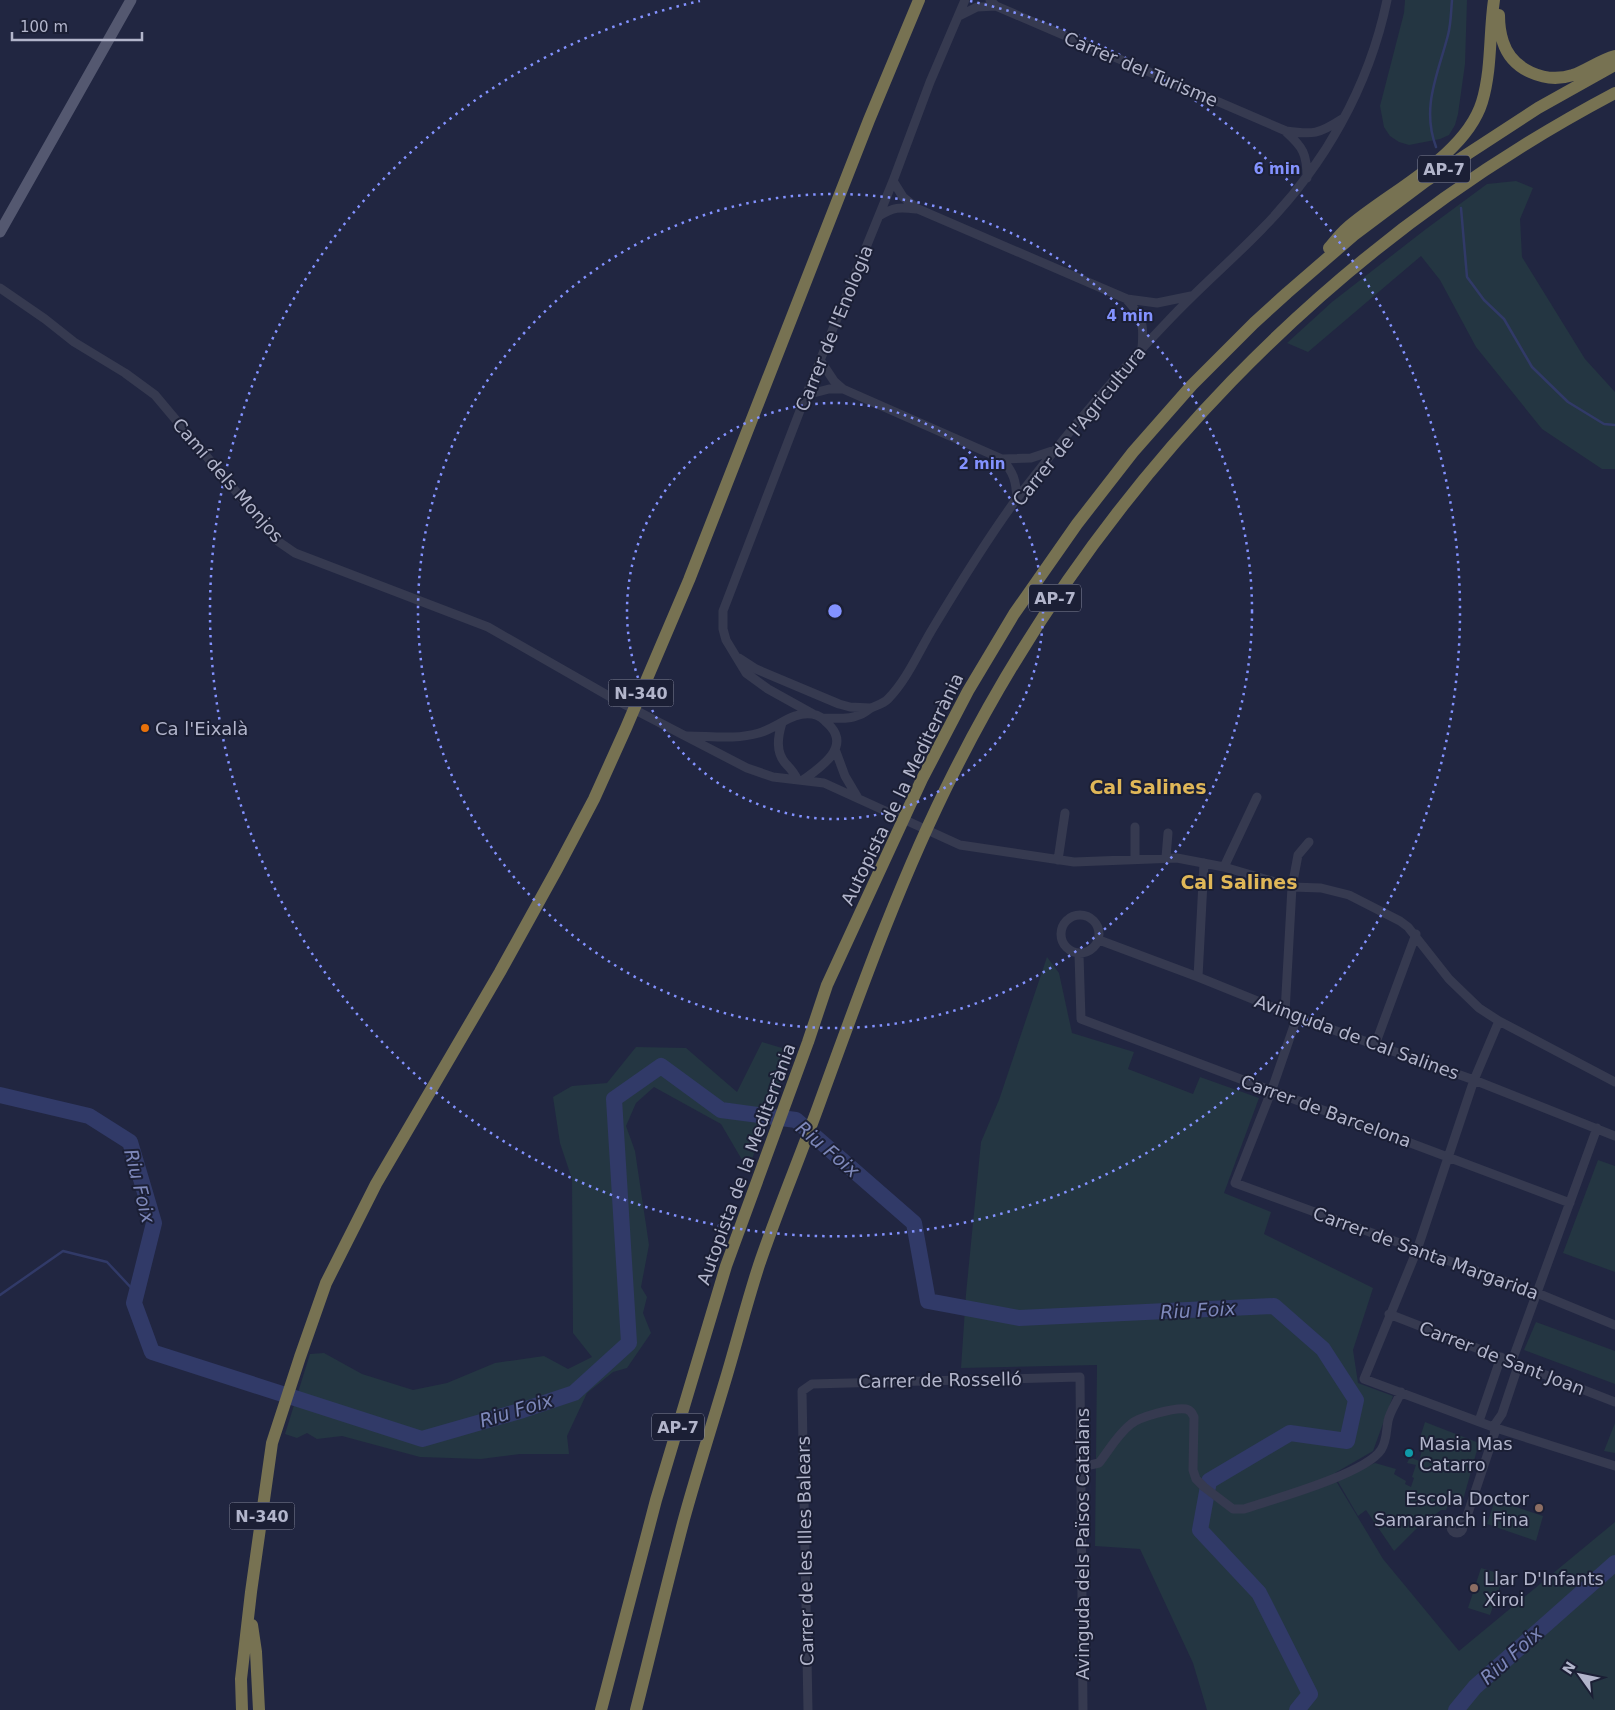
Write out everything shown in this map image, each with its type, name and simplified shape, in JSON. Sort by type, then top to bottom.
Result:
[{"type":"highway","name":"N-340","points":[[251,1710],[250,1606],[272,1443],[326,1283],[376,1184],[500,972],[594,799],[689,580],[869,120],[919,0]]},
{"type":"highway","points":[[1287,293],[1347,228],[1452,149],[1467,132],[1478,114],[1484,94],[1490,58],[1494,0]]},
{"type":"highway","points":[[1500,0],[1499,18],[1503,42],[1514,60],[1528,71],[1545,77],[1571,76],[1615,56]]},
{"type":"highway","name":"Autopista de la Mediterrània","points":[[601,1710],[659,1491],[726,1266],[827,985],[907,811],[968,691],[1014,614],[1077,524],[1133,452],[1192,385],[1287,293],[1354,235],[1426,181],[1538,108],[1615,65]]},
{"type":"highway","name":"AP-7","points":[[636,1710],[685,1517],[759,1267],[798,1160],[908,870],[954,771],[996,693],[1031,634],[1066,581],[1118,512],[1172,446],[1262,349],[1327,290],[1397,233],[1471,180],[1542,135],[1615,93]]},
{"type":"highway","points":[[242,1710],[241,1679],[250,1606]]},
{"type":"highway","points":[[250,1606],[256,1652],[259,1710]]},
{"type":"main road","points":[[0,232],[131,0]]},
{"type":"street","name":"Carrer de l'Enologia","points":[[813,714],[746,673],[726,640],[723,628],[723,611],[806,395],[893,181],[930,82],[965,0]]},
{"type":"street","name":"Carrer de l'Agricultura","points":[[822,718],[856,717],[888,699],[902,680],[962,581],[1017,499],[1055,449],[1142,348],[1192,296],[1263,229],[1307,178],[1321,159],[1345,118],[1361,83],[1376,45],[1387,0]]},
{"type":"street","name":"Carrer del Turisme","points":[[958,16],[977,7],[993,3],[1286,132],[1297,141],[1304,151],[1307,163],[1307,178]]},
{"type":"street","name":"Carrer del Turisme","points":[[1286,132],[1306,134],[1320,132],[1345,118]]},
{"type":"street","points":[[893,181],[903,197],[918,209],[1127,300],[1157,304],[1192,296]]},
{"type":"street","points":[[879,216],[896,207],[918,209]]},
{"type":"street","name":"Camí dels Monjos","points":[[0,288],[45,318],[74,342],[125,373],[155,395],[244,503],[270,532],[295,552],[488,627],[614,699],[762,774],[824,783],[960,845],[1058,860],[1089,862],[1166,857],[1224,867],[1292,887],[1321,888],[1349,895],[1400,921],[1416,934],[1449,979],[1479,1008],[1615,1082]]},
{"type":"street","points":[[1127,300],[1142,320],[1142,348]]},
{"type":"street","points":[[820,360],[834,381],[844,390]]},
{"type":"street","points":[[806,395],[829,388],[844,390],[1002,459],[1011,469],[1014,476],[1017,499]]},
{"type":"street","points":[[1002,459],[1031,458],[1055,449]]},
{"type":"street","points":[[737,656],[756,669],[839,704],[870,708]]},
{"type":"street","points":[[684,736],[735,738],[760,733],[782,722],[800,714],[813,714],[822,718],[833,729],[836,740],[835,749],[830,760],[800,780],[780,755],[778,734],[782,722]]},
{"type":"street","points":[[835,749],[845,776],[858,798]]},
{"type":"street","points":[[1224,867],[1257,797]]},
{"type":"street","points":[[1058,860],[1065,813]]},
{"type":"street","points":[[1135,827],[1135,858]]},
{"type":"street","points":[[1166,857],[1168,833]]},
{"type":"street","points":[[1285,1012],[1292,887],[1298,855],[1309,842]]},
{"type":"street","points":[[1198,977],[1204,863]]},
{"type":"street","points":[[1086,916],[1098,925],[1100,932],[1099,940],[1088,952],[1079,954],[1071,951],[1064,945],[1061,937],[1062,929],[1066,921],[1072,917],[1086,916]]},
{"type":"street","points":[[1375,1045],[1416,934]]},
{"type":"street","name":"Avinguda de Cal Salines","points":[[1099,940],[1297,1017],[1474,1080],[1615,1136]]},
{"type":"street","name":"Carrer de Barcelona","points":[[1079,954],[1081,1019],[1570,1203]]},
{"type":"street","points":[[1271,1092],[1297,1017]]},
{"type":"street","points":[[1500,1021],[1474,1080],[1417,1250],[1389,1314],[1364,1379],[1493,1427],[1615,1466]]},
{"type":"street","name":"Carrer de Santa Margarida","points":[[1271,1092],[1235,1183],[1537,1293],[1615,1325]]},
{"type":"street","points":[[1462,1523],[1467,1516],[1494,1432],[1493,1427],[1502,1414],[1516,1372],[1516,1363],[1537,1293],[1597,1128]]},
{"type":"street","name":"Carrer de Sant Joan","points":[[1389,1314],[1615,1402]]},
{"type":"street","points":[[1479,1421],[1500,1357]]},
{"type":"street","name":"Carrer de Rosselló","points":[[802,1391],[812,1384],[1080,1377]]},
{"type":"street","name":"Avinguda dels Països Catalans","points":[[1080,1377],[1083,1710]]},
{"type":"street","name":"Carrer de les Illes Balears","points":[[802,1391],[808,1710]]},
{"type":"street","points":[[1081,1467],[1099,1463],[1118,1437],[1132,1423],[1155,1414],[1185,1409],[1192,1412],[1194,1417],[1193,1470],[1196,1479],[1233,1509],[1239,1510],[1330,1480],[1375,1458],[1383,1447],[1388,1421],[1401,1392]]},
{"type":"shaded area","points":[[1405,0],[1467,0],[1465,64],[1455,125],[1449,135],[1440,139],[1409,145],[1399,142],[1390,136],[1384,127],[1380,106],[1404,13]]},
{"type":"shaded area","points":[[1516,181],[1533,188],[1520,219],[1522,257],[1585,359],[1615,392],[1615,469],[1602,469],[1542,429],[1476,347],[1440,280],[1421,256],[1308,352],[1287,343],[1332,302],[1487,184]]},
{"type":"shaded area","points":[[1047,957],[1059,973],[1072,1033],[1134,1052],[1128,1069],[1193,1094],[1200,1077],[1259,1098],[1224,1193],[1271,1212],[1264,1234],[1373,1288],[1353,1350],[1358,1383],[1393,1396],[1373,1451],[1335,1473],[1336,1481],[1383,1559],[1459,1651],[1615,1522],[1615,1710],[1207,1710],[1193,1663],[1140,1549],[1095,1546],[1097,1365],[961,1368],[966,1294],[981,1142],[999,1100]]},
{"type":"shaded area","points":[[762,1042],[792,1051],[748,1170],[721,1124],[654,1087],[636,1103],[626,1126],[635,1151],[649,1245],[641,1287],[647,1297],[643,1313],[651,1333],[627,1368],[613,1372],[587,1393],[567,1436],[569,1454],[520,1454],[481,1459],[420,1457],[342,1436],[317,1439],[307,1433],[297,1438],[285,1434],[310,1354],[324,1353],[362,1374],[413,1390],[447,1383],[495,1363],[544,1356],[568,1369],[592,1357],[573,1333],[572,1179],[560,1143],[553,1097],[572,1086],[607,1083],[636,1047],[686,1048],[737,1092]]},
{"type":"shaded area","points":[[1598,1160],[1615,1166],[1615,1272],[1563,1253]]},
{"type":"shaded area","points":[[1536,1322],[1615,1351],[1615,1384],[1524,1350]]},
{"type":"shaded area","points":[[1425,1422],[1479,1443],[1463,1500],[1452,1496],[1446,1510],[1441,1510],[1415,1530],[1394,1551],[1366,1510],[1358,1516],[1337,1480],[1375,1463],[1396,1469],[1394,1474],[1406,1481],[1405,1484],[1411,1487],[1416,1465],[1407,1463],[1410,1457],[1419,1461],[1424,1443],[1419,1441]]},
{"type":"shaded area","points":[[1615,1423],[1615,1453],[1604,1451]]},
{"type":"shaded area","points":[[1495,1500],[1543,1516],[1536,1541],[1487,1524]]},
{"type":"shaded area","points":[[1481,1568],[1504,1575],[1490,1615],[1468,1608]]},
{"type":"waterway","points":[[1436,147],[1430,118],[1431,104],[1436,77],[1449,31],[1452,0]]},
{"type":"waterway","points":[[1461,208],[1467,277],[1484,300],[1504,319],[1532,367],[1568,402],[1604,424],[1615,425]]},
{"type":"waterway","name":"Riu Foix","points":[[0,1095],[89,1116],[130,1142],[154,1223],[134,1303],[152,1352],[422,1439],[574,1393],[629,1343],[614,1099],[661,1066],[721,1110],[796,1120],[914,1223],[928,1301],[1019,1318],[1274,1306],[1323,1349],[1356,1400],[1347,1441],[1290,1433],[1209,1481],[1200,1530],[1259,1593],[1310,1694],[1297,1710]]},
{"type":"waterway","points":[[0,1295],[63,1251],[107,1262],[137,1294]]},
{"type":"waterway","name":"Riu Foix","points":[[1456,1710],[1475,1687],[1615,1563]]},
{"type":"place","name":"Ca l'Eixalà","points":[[145,728]]},
{"type":"place","name":"Masia Mas Catarro","points":[[1409,1453]]},
{"type":"place","name":"Escola Doctor Samaranch i Fina","points":[[1539,1508]]},
{"type":"place","name":"Llar D'Infants Xiroi","points":[[1474,1588]]},
{"type":"district","name":"Cal Salines","points":[[1148,787]]},
{"type":"district","name":"Cal Salines","points":[[1239,882]]}]
